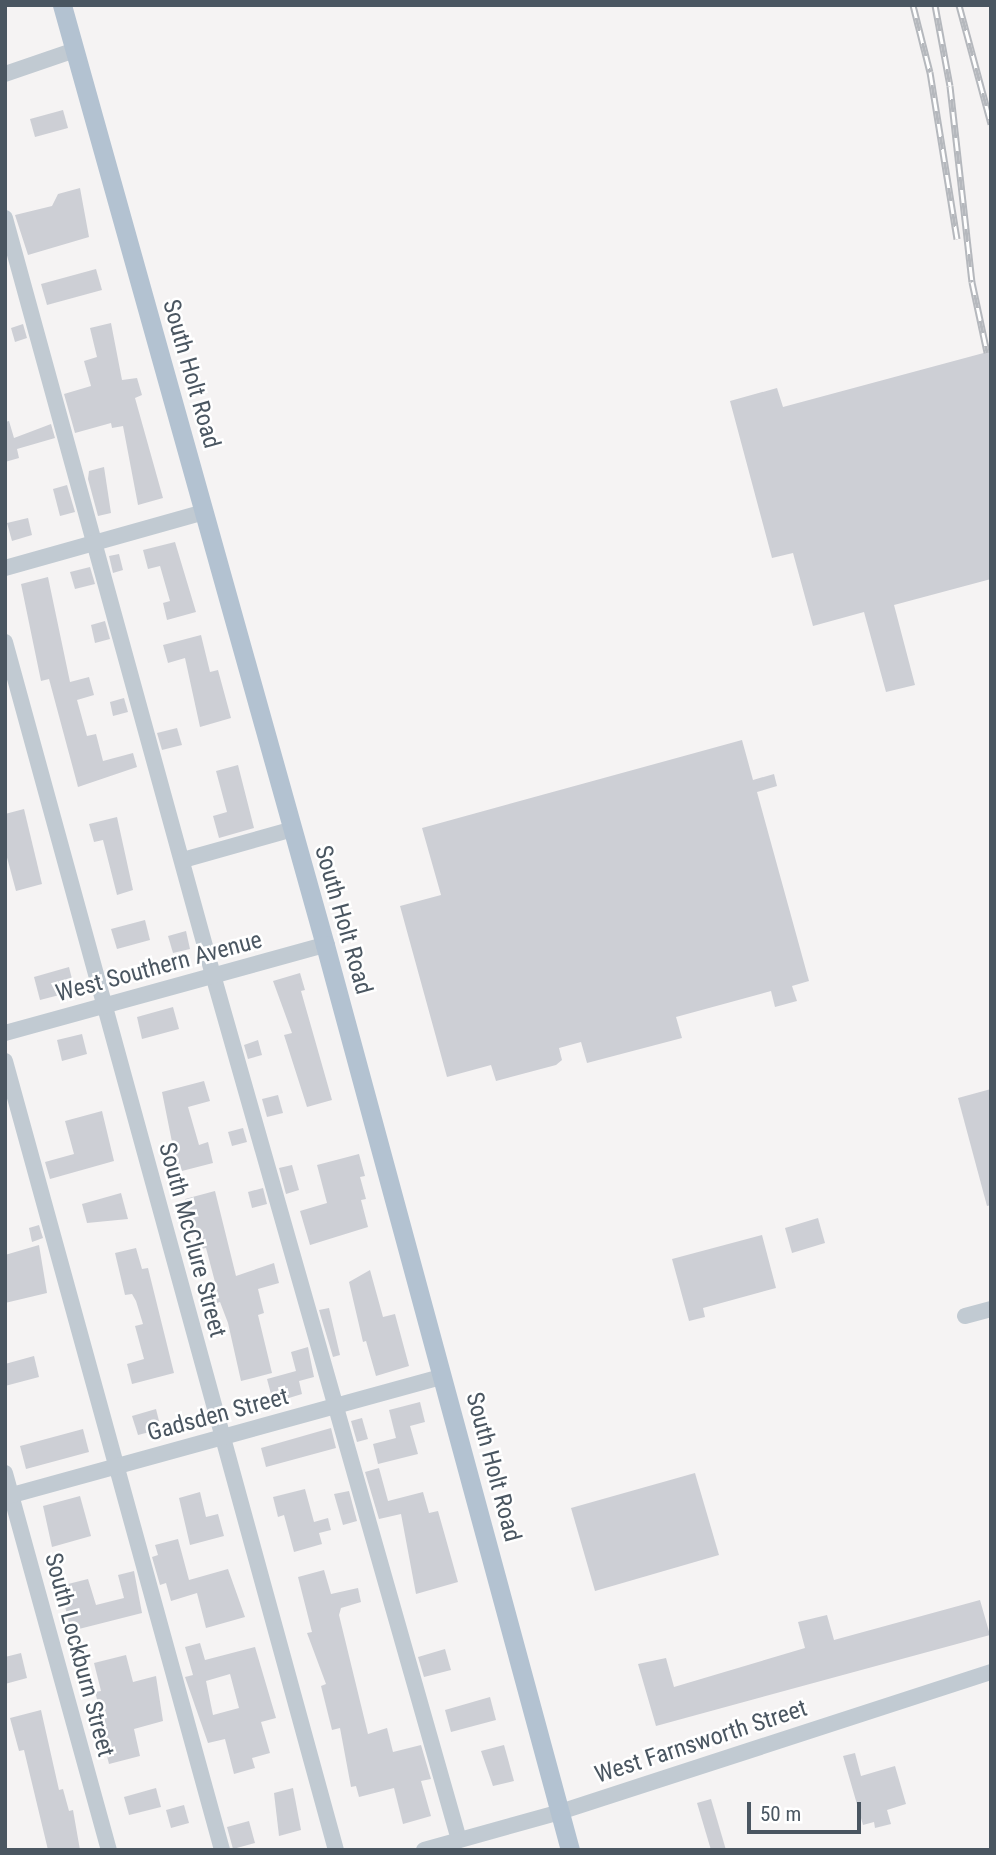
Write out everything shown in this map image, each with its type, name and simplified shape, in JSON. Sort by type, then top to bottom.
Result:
[{"type":"main road","name":"South Holt Road","points":[[62,5],[325,945],[570,1850]]},
{"type":"street","points":[[5,74],[75,50]]},
{"type":"street","points":[[5,218],[97,542],[214,975],[459,1840]]},
{"type":"street","points":[[5,568],[204,512]]},
{"type":"street","name":"South McClure Street","points":[[5,642],[336,1850]]},
{"type":"street","points":[[183,860],[292,829]]},
{"type":"street","name":"West Southern Avenue","points":[[5,1032],[325,945]]},
{"type":"street","points":[[5,1061],[222,1850]]},
{"type":"street","points":[[965,1316],[991,1309]]},
{"type":"street","name":"Gadsden Street","points":[[8,1496],[443,1376]]},
{"type":"street","name":"South Lockburn Street","points":[[5,1473],[8,1496],[109,1850]]},
{"type":"street","name":"West Farnsworth Street","points":[[424,1850],[560,1812],[991,1672]]},
{"type":"building","points":[[63,110],[68,128],[35,137],[30,119]]},
{"type":"building","points":[[80,188],[89,237],[28,255],[15,215],[52,206],[58,194]]},
{"type":"building","points":[[96,269],[102,290],[47,305],[41,284]]},
{"type":"building","points":[[111,323],[122,380],[137,378],[142,395],[135,398],[163,498],[138,505],[123,426],[112,428],[111,423],[75,433],[64,394],[91,386],[84,361],[97,357],[90,328]]},
{"type":"building","points":[[23,324],[27,338],[15,342],[11,328]]},
{"type":"building","points":[[991,351],[991,579],[894,605],[915,685],[886,692],[864,612],[813,626],[793,553],[772,558],[730,401],[777,388],[783,407]]},
{"type":"building","points":[[9,421],[14,438],[51,424],[55,438],[17,449],[19,458],[5,462],[5,422]]},
{"type":"building","points":[[104,467],[111,513],[98,516],[88,479],[89,471]]},
{"type":"building","points":[[67,485],[75,512],[60,516],[53,489]]},
{"type":"building","points":[[28,518],[32,535],[12,541],[7,523]]},
{"type":"building","points":[[175,542],[196,612],[167,620],[163,603],[170,601],[160,566],[148,569],[143,550]]},
{"type":"building","points":[[119,554],[123,570],[113,573],[109,556]]},
{"type":"building","points":[[90,567],[95,584],[75,589],[70,572]]},
{"type":"building","points":[[48,577],[70,682],[89,677],[94,695],[77,700],[87,736],[96,734],[103,761],[133,753],[137,767],[78,787],[49,679],[41,681],[21,584]]},
{"type":"building","points":[[105,621],[110,639],[95,643],[91,625]]},
{"type":"building","points":[[201,635],[210,672],[218,670],[231,718],[200,727],[185,658],[168,663],[163,645]]},
{"type":"building","points":[[124,698],[128,712],[113,716],[110,702]]},
{"type":"building","points":[[177,728],[182,745],[162,750],[157,733]]},
{"type":"building","points":[[742,740],[753,780],[774,774],[777,786],[757,792],[809,981],[792,986],[797,1001],[775,1007],[771,991],[676,1017],[682,1038],[587,1063],[581,1042],[559,1048],[562,1060],[556,1065],[496,1081],[491,1065],[447,1077],[400,906],[441,895],[422,828]]},
{"type":"building","points":[[238,765],[254,828],[219,838],[213,816],[227,812],[216,771]]},
{"type":"building","points":[[24,809],[42,884],[16,891],[5,850],[5,814]]},
{"type":"building","points":[[117,817],[133,890],[117,895],[103,840],[94,842],[89,824]]},
{"type":"building","points":[[145,920],[150,940],[117,949],[111,929]]},
{"type":"building","points":[[186,931],[190,949],[173,953],[168,936]]},
{"type":"building","points":[[69,967],[75,991],[40,1000],[34,977]]},
{"type":"building","points":[[300,973],[305,990],[301,991],[332,1100],[307,1107],[284,1035],[292,1033],[273,981]]},
{"type":"building","points":[[173,1007],[179,1029],[142,1039],[137,1017]]},
{"type":"building","points":[[82,1034],[87,1054],[62,1061],[57,1040]]},
{"type":"building","points":[[258,1040],[262,1055],[248,1059],[244,1045]]},
{"type":"building","points":[[204,1081],[210,1101],[188,1107],[199,1145],[208,1142],[213,1163],[178,1172],[162,1092]]},
{"type":"building","points":[[991,1089],[991,1205],[987,1206],[958,1098]]},
{"type":"building","points":[[278,1095],[283,1113],[267,1117],[262,1099]]},
{"type":"building","points":[[102,1111],[114,1161],[50,1179],[45,1162],[74,1154],[65,1121]]},
{"type":"building","points":[[243,1128],[247,1142],[232,1146],[228,1132]]},
{"type":"building","points":[[359,1154],[365,1176],[360,1177],[366,1199],[361,1200],[368,1227],[310,1245],[300,1211],[327,1203],[317,1165]]},
{"type":"building","points":[[292,1165],[299,1190],[286,1194],[279,1168]]},
{"type":"building","points":[[263,1188],[267,1204],[252,1208],[248,1192]]},
{"type":"building","points":[[215,1191],[236,1276],[274,1263],[279,1283],[258,1289],[264,1313],[258,1315],[272,1373],[241,1381],[228,1323],[220,1302],[214,1304],[209,1284],[215,1282],[206,1248],[201,1249],[185,1199]]},
{"type":"building","points":[[121,1193],[128,1219],[87,1223],[82,1204]]},
{"type":"building","points":[[818,1218],[825,1243],[792,1253],[785,1228]]},
{"type":"building","points":[[39,1225],[43,1238],[32,1242],[29,1228]]},
{"type":"building","points":[[762,1235],[776,1288],[703,1308],[705,1317],[689,1321],[672,1259]]},
{"type":"building","points":[[39,1245],[47,1293],[5,1303],[5,1255]]},
{"type":"building","points":[[136,1248],[142,1269],[148,1268],[174,1373],[132,1384],[127,1364],[144,1359],[135,1326],[143,1324],[132,1294],[125,1295],[115,1253]]},
{"type":"building","points":[[370,1270],[383,1317],[395,1314],[409,1366],[376,1376],[366,1341],[363,1342],[349,1282]]},
{"type":"building","points":[[329,1308],[340,1355],[333,1357],[319,1310]]},
{"type":"building","points":[[308,1347],[314,1377],[299,1381],[302,1394],[279,1401],[277,1392],[271,1394],[267,1379],[296,1371],[291,1352]]},
{"type":"building","points":[[34,1356],[39,1377],[5,1386],[5,1364]]},
{"type":"building","points":[[420,1402],[425,1422],[410,1426],[418,1454],[378,1464],[373,1444],[396,1438],[389,1410]]},
{"type":"building","points":[[156,1409],[161,1429],[138,1435],[132,1416]]},
{"type":"building","points":[[362,1418],[368,1439],[357,1442],[351,1421]]},
{"type":"building","points":[[331,1428],[336,1448],[266,1467],[261,1448]]},
{"type":"building","points":[[83,1429],[89,1452],[26,1469],[20,1446]]},
{"type":"building","points":[[379,1468],[388,1501],[423,1492],[429,1513],[438,1511],[458,1582],[416,1594],[401,1514],[379,1519],[365,1472]]},
{"type":"building","points":[[695,1473],[719,1555],[595,1591],[571,1508]]},
{"type":"building","points":[[305,1489],[314,1522],[328,1518],[331,1530],[319,1533],[322,1544],[294,1552],[284,1515],[278,1517],[273,1497]]},
{"type":"building","points":[[349,1491],[357,1521],[343,1525],[334,1494]]},
{"type":"building","points":[[200,1492],[206,1517],[218,1514],[224,1536],[190,1545],[179,1498]]},
{"type":"building","points":[[80,1496],[91,1536],[52,1547],[43,1506]]},
{"type":"building","points":[[178,1539],[189,1580],[228,1569],[245,1617],[206,1628],[197,1593],[171,1601],[166,1583],[160,1585],[152,1557],[158,1555],[155,1545]]},
{"type":"building","points":[[324,1570],[331,1594],[358,1588],[361,1602],[341,1608],[339,1615],[368,1734],[387,1728],[393,1752],[421,1745],[431,1779],[421,1781],[431,1816],[403,1824],[394,1788],[359,1797],[356,1786],[351,1787],[340,1728],[332,1730],[321,1686],[326,1684],[307,1633],[312,1632],[298,1577]]},
{"type":"building","points":[[134,1571],[142,1613],[71,1631],[60,1586],[88,1579],[96,1605],[124,1598],[118,1575]]},
{"type":"building","points":[[980,1600],[990,1635],[656,1726],[638,1664],[666,1658],[674,1687],[805,1648],[798,1622],[827,1615],[834,1640]]},
{"type":"building","points":[[200,1643],[205,1660],[255,1647],[276,1718],[261,1722],[270,1753],[252,1758],[255,1768],[234,1774],[225,1739],[208,1743],[185,1677],[193,1675],[185,1647]],"holes":[[[230,1674],[239,1708],[213,1715],[206,1681]]]},
{"type":"building","points":[[445,1649],[451,1670],[424,1677],[418,1657]]},
{"type":"building","points":[[21,1653],[27,1678],[5,1684],[5,1657]]},
{"type":"building","points":[[126,1655],[133,1682],[156,1676],[163,1721],[134,1729],[140,1756],[109,1764],[97,1718],[102,1717],[95,1692],[101,1691],[94,1663]]},
{"type":"building","points":[[490,1697],[496,1720],[451,1732],[445,1710]]},
{"type":"building","points":[[41,1710],[59,1790],[63,1789],[69,1811],[73,1810],[80,1850],[48,1850],[24,1750],[19,1751],[10,1718]]},
{"type":"building","points":[[504,1745],[514,1781],[493,1786],[481,1751]]},
{"type":"building","points":[[855,1753],[861,1776],[895,1766],[906,1804],[887,1810],[891,1824],[875,1828],[874,1822],[863,1825],[843,1756]]},
{"type":"building","points":[[156,1788],[161,1807],[129,1815],[124,1797]]},
{"type":"building","points":[[293,1788],[301,1830],[279,1836],[274,1793]]},
{"type":"building","points":[[711,1799],[726,1850],[711,1850],[697,1803]]},
{"type":"building","points":[[184,1805],[189,1823],[171,1828],[166,1810]]},
{"type":"building","points":[[249,1821],[255,1843],[233,1849],[227,1827]]},
{"type":"railway","points":[[913,5],[930,72],[957,239]]},
{"type":"railway","points":[[935,5],[950,86],[972,282],[987,352]]},
{"type":"railway","points":[[959,5],[991,124]]}]
